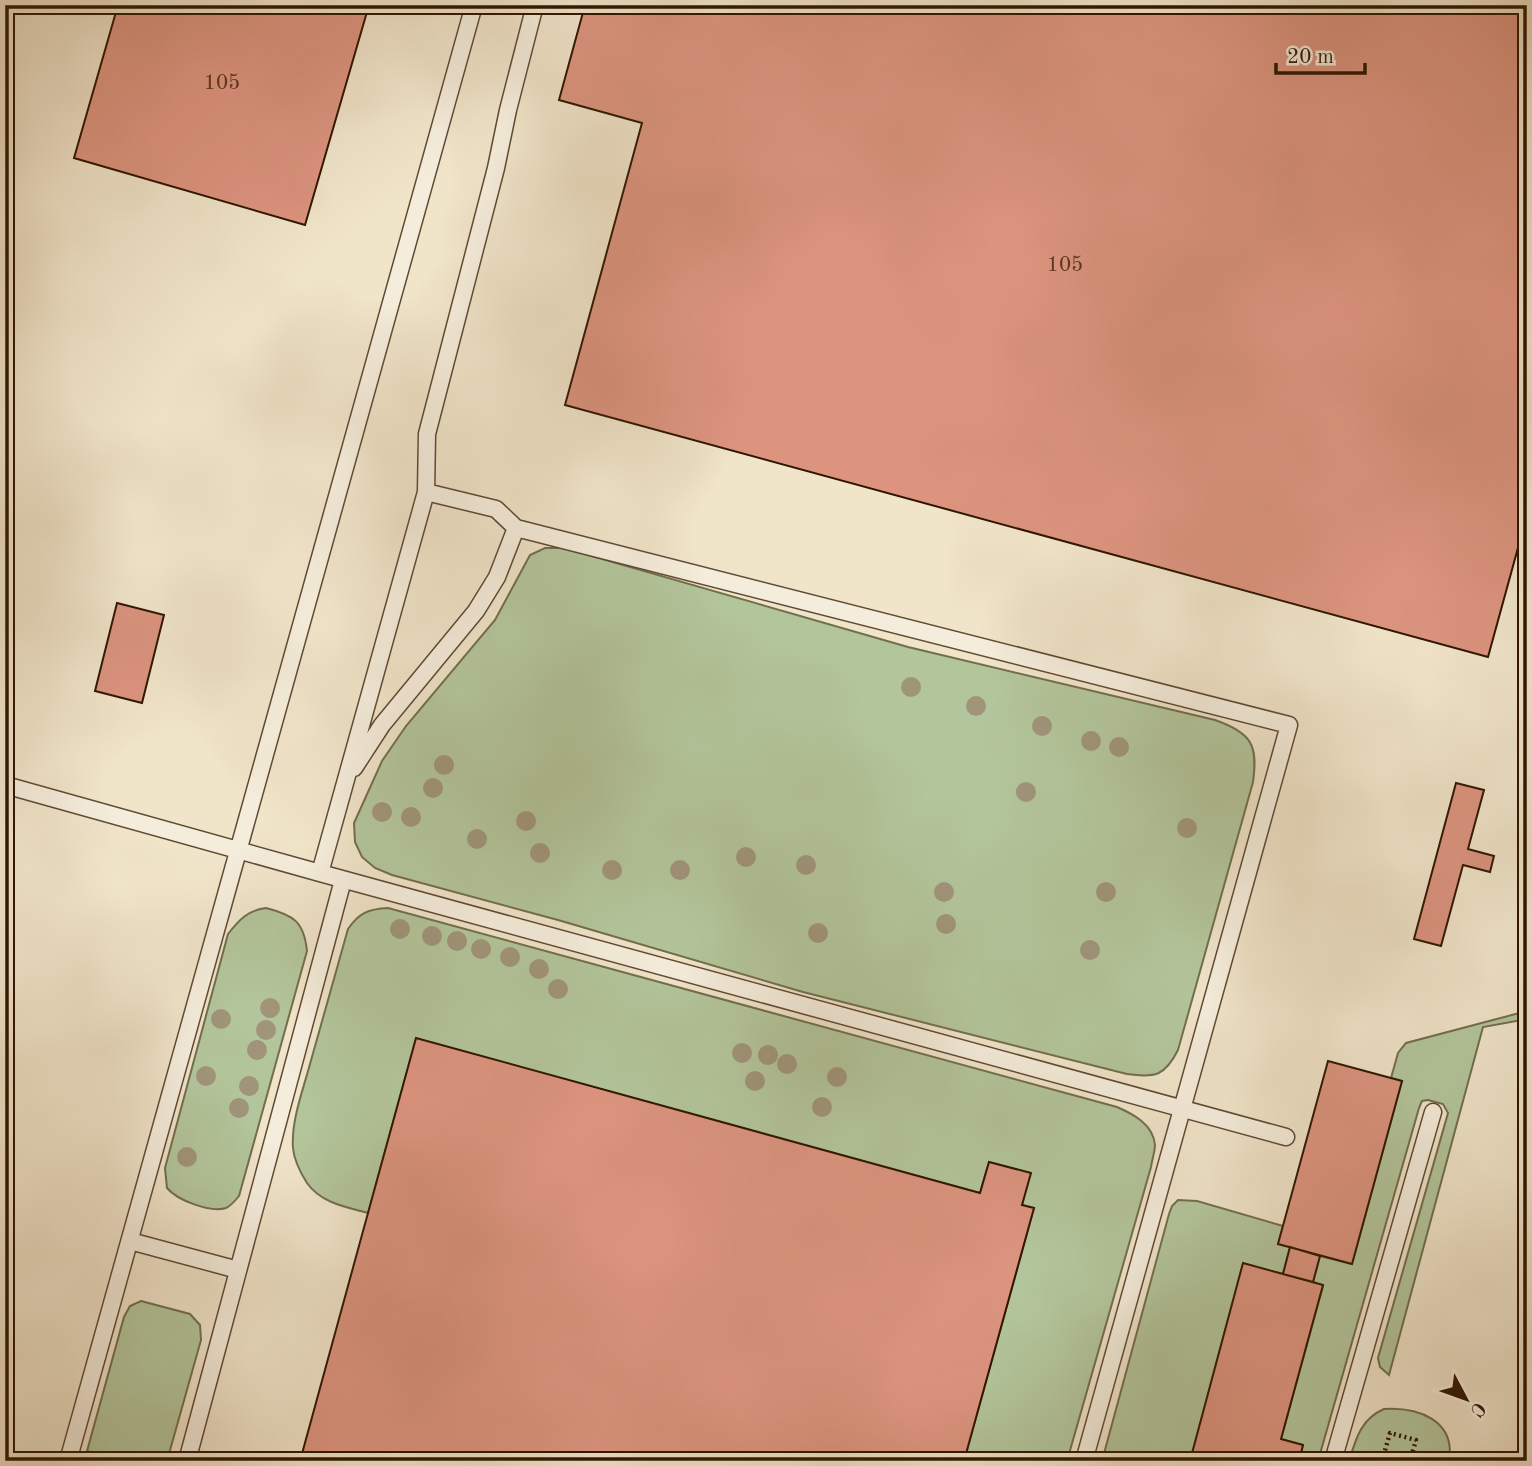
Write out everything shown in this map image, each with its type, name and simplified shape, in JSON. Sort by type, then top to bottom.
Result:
[{"type":"lane","points":[[68,1461],[474,5]]},
{"type":"lane","points":[[320,873],[426,492],[427,434],[535,5]]},
{"type":"lane","points":[[426,492],[496,509],[516,528],[1289,724],[1084,1461]]},
{"type":"lane","points":[[345,781],[382,724],[476,611],[497,577],[516,528]]},
{"type":"lane","points":[[5,785],[1286,1137]]},
{"type":"lane","points":[[187,1461],[343,880]]},
{"type":"lane","points":[[1334,1461],[1433,1112]]},
{"type":"lane","points":[[130,1241],[238,1270]]},
{"type":"path","points":[[1382,1461],[1390,1433],[1416,1440],[1410,1461]]},
{"type":"green space","points":[[545,548],[564,548],[908,647],[1215,720],[1245,736],[1253,750],[1253,782],[1178,1050],[1164,1070],[1145,1076],[1127,1074],[803,992],[375,868],[362,857],[355,842],[354,823],[382,761],[406,726],[495,620],[530,555]]},
{"type":"green space","points":[[266,908],[283,913],[300,926],[307,951],[239,1196],[226,1208],[211,1209],[172,1193],[167,1188],[165,1168],[228,934],[244,916]]},
{"type":"green space","points":[[388,908],[1117,1107],[1141,1121],[1150,1131],[1155,1147],[1151,1167],[1067,1461],[964,1461],[1034,1208],[1022,1205],[1030,1173],[989,1162],[980,1193],[416,1039],[368,1213],[334,1203],[319,1195],[307,1183],[295,1157],[293,1138],[298,1106],[348,929],[365,913]]},
{"type":"green space","points":[[1527,1011],[1527,1019],[1483,1027],[1389,1375],[1380,1367],[1378,1358],[1448,1113],[1443,1104],[1422,1101],[1318,1461],[1299,1461],[1303,1445],[1281,1439],[1323,1286],[1313,1282],[1320,1256],[1352,1264],[1402,1081],[1391,1078],[1398,1053],[1406,1043]]},
{"type":"green space","points":[[1178,1200],[1197,1201],[1283,1226],[1278,1244],[1290,1247],[1283,1274],[1243,1264],[1190,1461],[1102,1461],[1169,1214]]},
{"type":"green space","points":[[141,1301],[190,1314],[200,1325],[201,1340],[167,1461],[121,1461],[87,1451],[124,1317],[130,1306]]},
{"type":"green space","points":[[1384,1409],[1409,1411],[1432,1419],[1447,1435],[1449,1461],[1349,1461],[1357,1437],[1365,1424]]},
{"type":"building","points":[[14,5],[39,5],[38,12]]},
{"type":"building","points":[[118,5],[369,5],[305,225],[74,158]]},
{"type":"building","points":[[585,5],[1527,5],[1527,515],[1488,657],[565,405],[642,123],[559,100]]},
{"type":"building","points":[[117,603],[164,615],[142,703],[95,691]]},
{"type":"building","points":[[1456,783],[1484,790],[1468,849],[1494,856],[1490,872],[1463,865],[1441,946],[1414,939]]},
{"type":"building","points":[[416,1038],[980,1193],[989,1162],[1031,1173],[1022,1205],[1034,1208],[964,1461],[300,1461]]},
{"type":"building","points":[[1328,1061],[1402,1081],[1352,1264],[1278,1244]]},
{"type":"building","points":[[1290,1247],[1320,1256],[1313,1282],[1283,1274]]},
{"type":"building","points":[[1243,1263],[1323,1285],[1281,1439],[1303,1445],[1299,1461],[1190,1461]]}]
